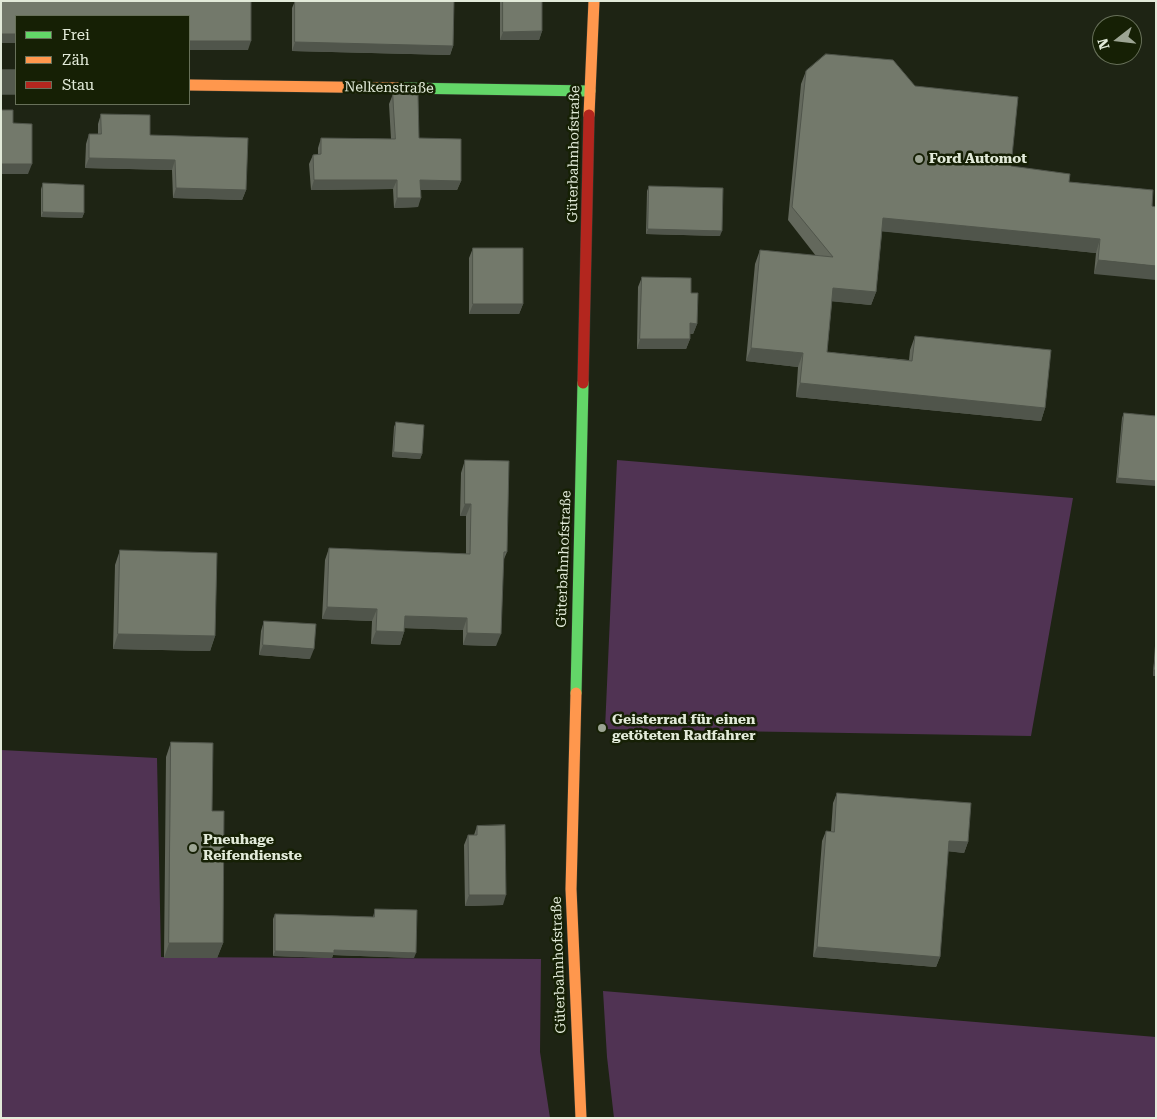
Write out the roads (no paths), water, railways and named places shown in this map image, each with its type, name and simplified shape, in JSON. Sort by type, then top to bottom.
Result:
[{"type":"main road","name":"Güterbahnhofstraße","points":[[581,1118],[571,889],[590,91],[594,1]]},
{"type":"main road","name":"Nelkenstraße","points":[[190,85],[590,91]]},
{"type":"street","points":[[1,82],[15,82]]},
{"type":"place","name":"Ford Automot","points":[[919,159]]},
{"type":"place","name":"Geisterrad für einen getöteten Radfahrer","points":[[602,728]]},
{"type":"place","name":"Pneuhage Reifendienste","points":[[193,848]]}]
